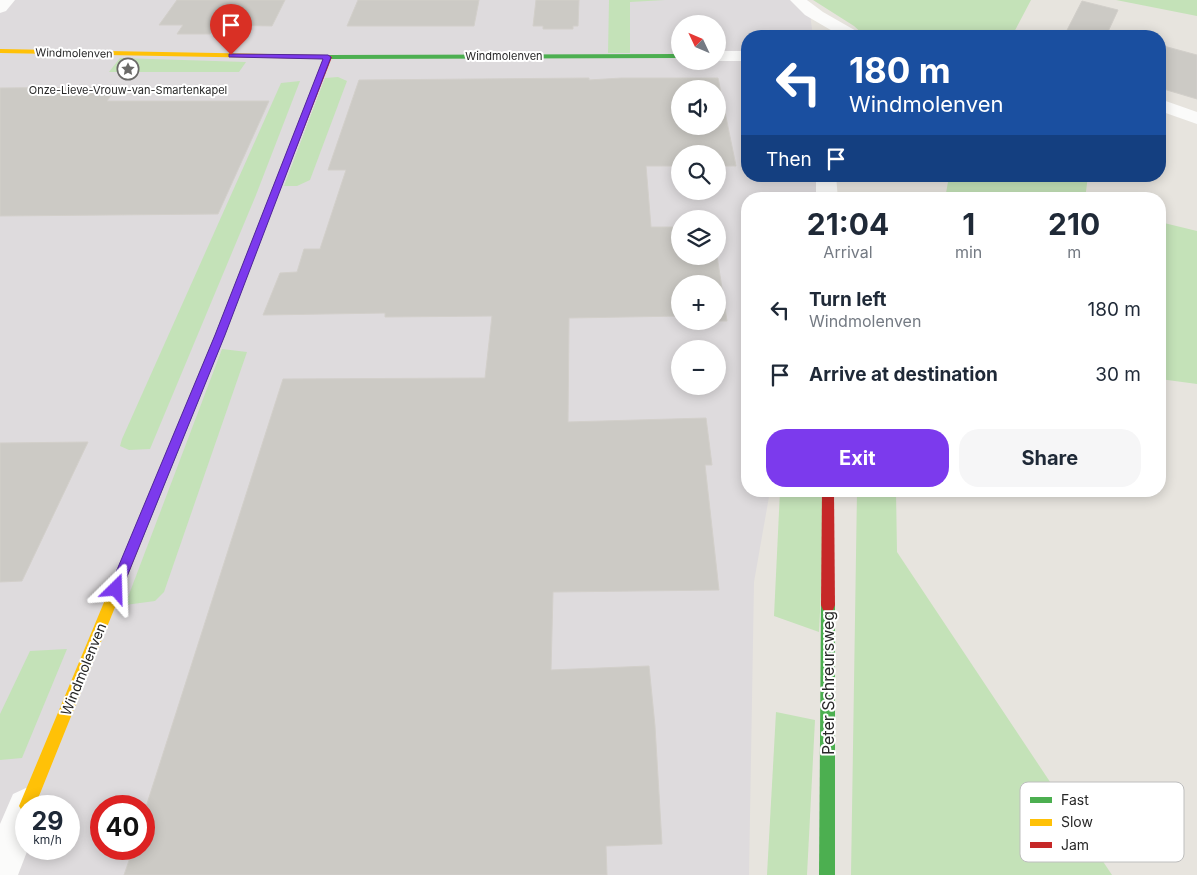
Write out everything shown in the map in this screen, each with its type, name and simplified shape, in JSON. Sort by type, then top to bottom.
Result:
[{"type":"street","points":[[0,8],[8,0]]},
{"type":"street","points":[[798,0],[818,18],[843,30]]},
{"type":"street","name":"Windmolenven","points":[[0,51],[328,57],[671,56]]},
{"type":"street","points":[[726,56],[741,56]]},
{"type":"street","name":"Windmolenven","points":[[31,795],[220,335],[328,57]]},
{"type":"street","points":[[1166,107],[1197,118]]},
{"type":"street","name":"Peter Schreursweg","points":[[827,875],[828,497]]},
{"type":"street","name":"Windmolenven","points":[[0,871],[15,834]]},
{"type":"shaded area","points":[[0,0],[808,0],[812,30],[741,30],[741,182],[822,182],[820,192],[741,192],[741,497],[769,497],[754,582],[749,875],[0,875]]},
{"type":"green space","points":[[609,0],[665,0],[630,2],[630,53],[608,53]]},
{"type":"green space","points":[[813,0],[1031,0],[1015,30],[858,30]]},
{"type":"green space","points":[[1116,0],[1197,0],[1197,16]]},
{"type":"green space","points":[[120,58],[246,62],[239,72],[109,72]]},
{"type":"green space","points":[[338,77],[347,81],[310,180],[297,186],[284,186],[325,78]]},
{"type":"green space","points":[[300,81],[256,195],[150,449],[129,450],[120,446],[281,83]]},
{"type":"green space","points":[[948,182],[1087,182],[1086,192],[946,192]]},
{"type":"green space","points":[[1166,223],[1197,231],[1197,384],[1166,380]]},
{"type":"green space","points":[[222,349],[247,352],[164,592],[155,601],[125,605]]},
{"type":"green space","points":[[780,497],[826,497],[819,632],[774,616]]},
{"type":"green space","points":[[857,497],[896,497],[897,552],[1050,782],[1020,782],[1020,862],[1103,862],[1112,875],[851,875]]},
{"type":"green space","points":[[67,649],[22,758],[0,760],[0,714],[30,651]]},
{"type":"green space","points":[[776,712],[815,720],[807,875],[767,875]]},
{"type":"building","points":[[177,0],[285,0],[272,26],[216,25],[210,34],[177,34],[183,25],[159,25]]},
{"type":"building","points":[[358,0],[479,0],[474,26],[347,26]]},
{"type":"building","points":[[536,0],[579,0],[578,26],[573,26],[573,29],[543,29],[543,26],[533,26]]},
{"type":"building","points":[[1082,1],[1118,10],[1109,30],[1067,30]]},
{"type":"building","points":[[1166,47],[1197,55],[1197,99],[1166,90]]},
{"type":"building","points":[[718,78],[718,80],[671,80],[671,135],[726,135],[726,117],[736,166],[726,166],[726,145],[671,145],[671,166],[646,166],[651,227],[671,227],[671,265],[718,265],[720,275],[671,275],[671,316],[569,318],[568,422],[706,418],[712,465],[705,465],[719,590],[553,592],[551,670],[649,666],[655,726],[662,844],[606,846],[607,875],[124,875],[129,860],[155,860],[155,795],[150,795],[283,379],[485,378],[492,316],[385,317],[385,313],[263,315],[280,273],[297,272],[304,249],[320,249],[346,170],[328,170],[359,80]]},
{"type":"building","points":[[117,87],[107,101],[269,101],[218,214],[0,216],[0,88]]},
{"type":"building","points":[[88,442],[22,581],[0,582],[0,443]]},
{"type":"traffic: fast","points":[[328,57],[671,56]]},
{"type":"traffic: fast","points":[[136,540],[220,335],[276,190]]},
{"type":"traffic: fast","points":[[827,875],[828,605]]},
{"type":"traffic: slow","points":[[0,51],[328,57]]},
{"type":"traffic: slow","points":[[32,795],[136,540]]},
{"type":"traffic: jam","points":[[276,190],[328,57]]},
{"type":"traffic: jam","points":[[828,497],[828,605]]},
{"type":"place","name":"Onze-Lieve-Vrouw-van-Smartenkapel","points":[[128,69]]},
{"type":"route","points":[[116,589],[220,335],[328,57],[231,55]]}]
